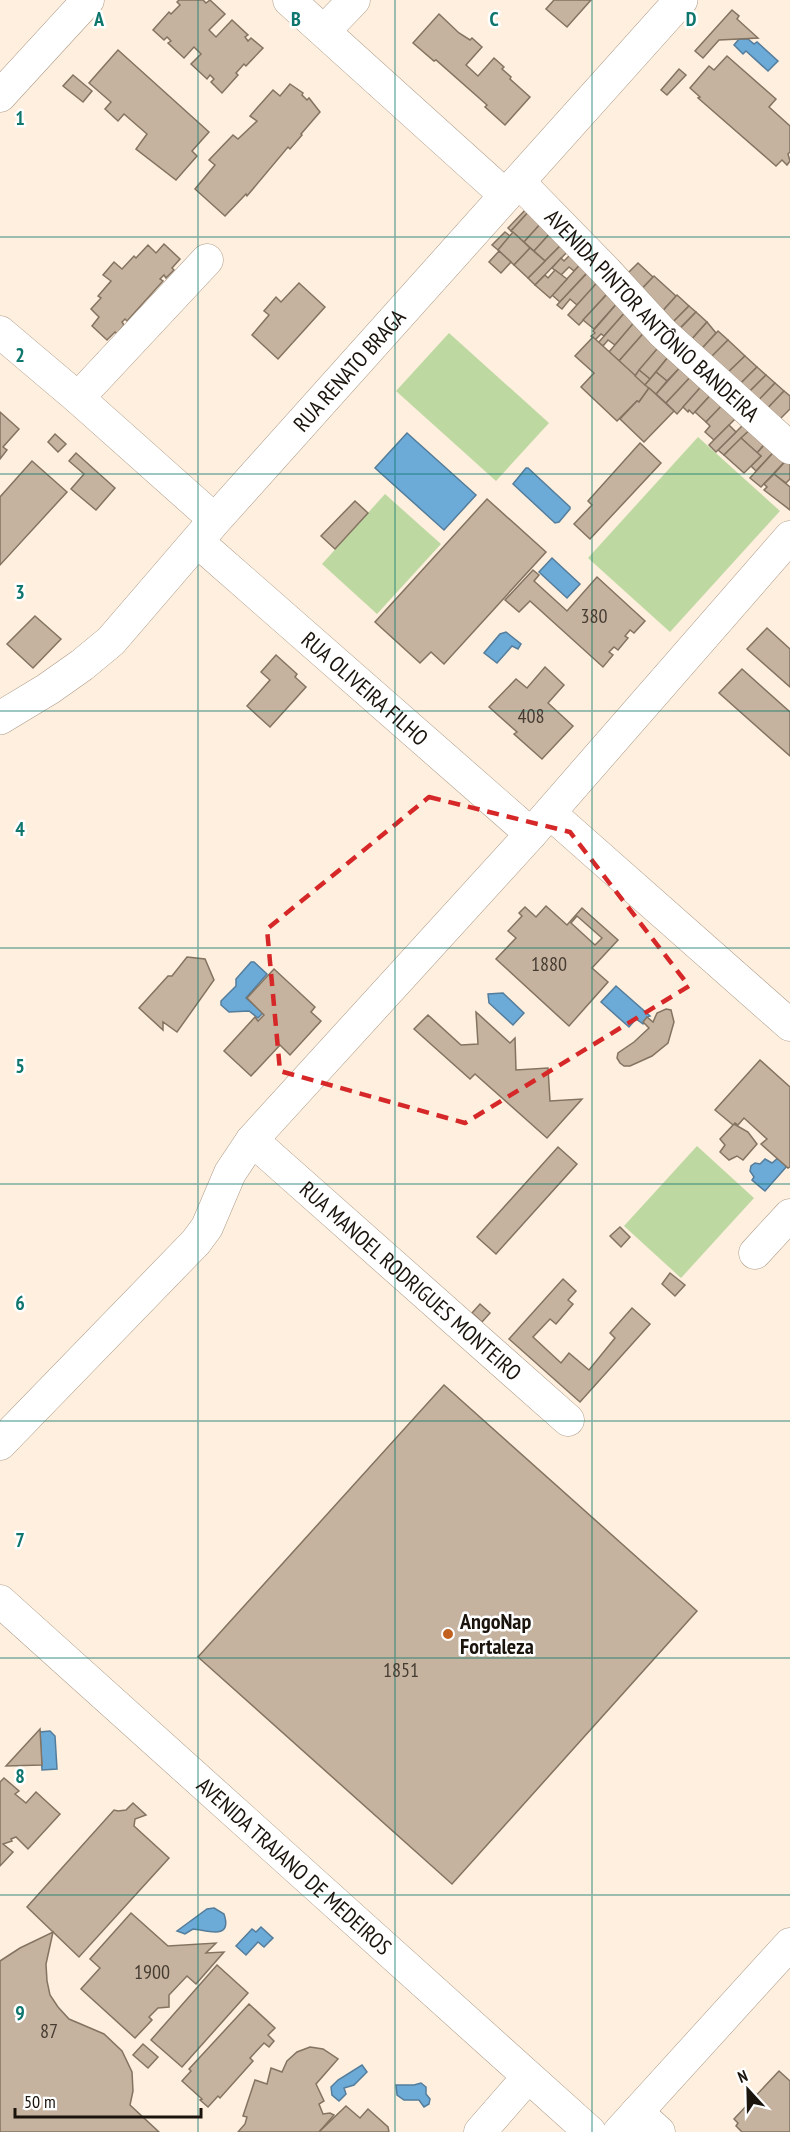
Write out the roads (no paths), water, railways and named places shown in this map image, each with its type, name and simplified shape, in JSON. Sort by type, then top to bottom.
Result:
[{"type":"main road","name":"RUA RENATO BRAGA","points":[[0,718],[48,689],[111,641],[511,188],[681,0]]},
{"type":"street","points":[[0,96],[88,0]]},
{"type":"street","name":"AVENIDA PINTOR ANTÔNIO BANDEIRA","points":[[288,0],[606,270],[663,333],[790,447]]},
{"type":"street","points":[[324,31],[354,0]]},
{"type":"street","points":[[78,398],[207,260]]},
{"type":"street","name":"RUA OLIVEIRA FILHO","points":[[0,332],[78,398],[206,531],[541,823],[790,1025]]},
{"type":"street","points":[[0,1444],[196,1242],[207,1227],[230,1173],[252,1140],[541,823],[790,537]]},
{"type":"street","name":"RUA MANOEL RODRIGUES MONTEIRO","points":[[252,1140],[568,1420]]},
{"type":"street","points":[[754,1253],[790,1215]]},
{"type":"street","name":"AVENIDA TRAJANO DE MEDEIROS","points":[[0,1601],[590,2132]]},
{"type":"street","points":[[639,2125],[790,1944]]},
{"type":"street","points":[[480,2132],[528,2077]]},
{"type":"water","points":[[739,39],[748,39],[754,44],[757,42],[778,61],[768,71],[746,51],[743,54],[734,45]]},
{"type":"water","points":[[407,433],[476,495],[444,530],[375,468]]},
{"type":"water","points":[[526,468],[570,507],[559,522],[555,523],[513,484]]},
{"type":"water","points":[[552,558],[580,584],[567,598],[539,572]]},
{"type":"water","points":[[506,632],[521,644],[518,649],[512,646],[497,663],[484,653],[500,634]]},
{"type":"water","points":[[251,962],[267,974],[246,998],[263,1013],[258,1018],[249,1011],[229,1012],[221,1005],[221,1001],[236,986],[236,979]]},
{"type":"water","points":[[616,986],[650,1016],[643,1024],[636,1019],[629,1027],[601,1002]]},
{"type":"water","points":[[503,993],[524,1013],[513,1025],[489,1003],[488,994]]},
{"type":"water","points":[[778,1158],[787,1166],[765,1191],[752,1180],[754,1177],[750,1171],[751,1166],[755,1163],[760,1164],[765,1159],[772,1163]]},
{"type":"water","points":[[50,1731],[55,1736],[57,1769],[42,1770],[40,1732]]},
{"type":"water","points":[[214,1908],[224,1914],[226,1922],[222,1931],[193,1929],[185,1934],[177,1931],[207,1909]]},
{"type":"water","points":[[261,1927],[273,1938],[264,1947],[258,1942],[246,1955],[236,1946],[252,1929],[256,1932]]},
{"type":"water","points":[[362,2065],[367,2072],[354,2085],[344,2088],[346,2094],[339,2101],[332,2095],[331,2087]]},
{"type":"water","points":[[421,2083],[426,2087],[426,2094],[430,2099],[429,2104],[424,2107],[419,2100],[404,2100],[397,2095],[396,2085]]},
{"type":"place","name":"AngoNap Fortaleza","points":[[448,1634]]}]
